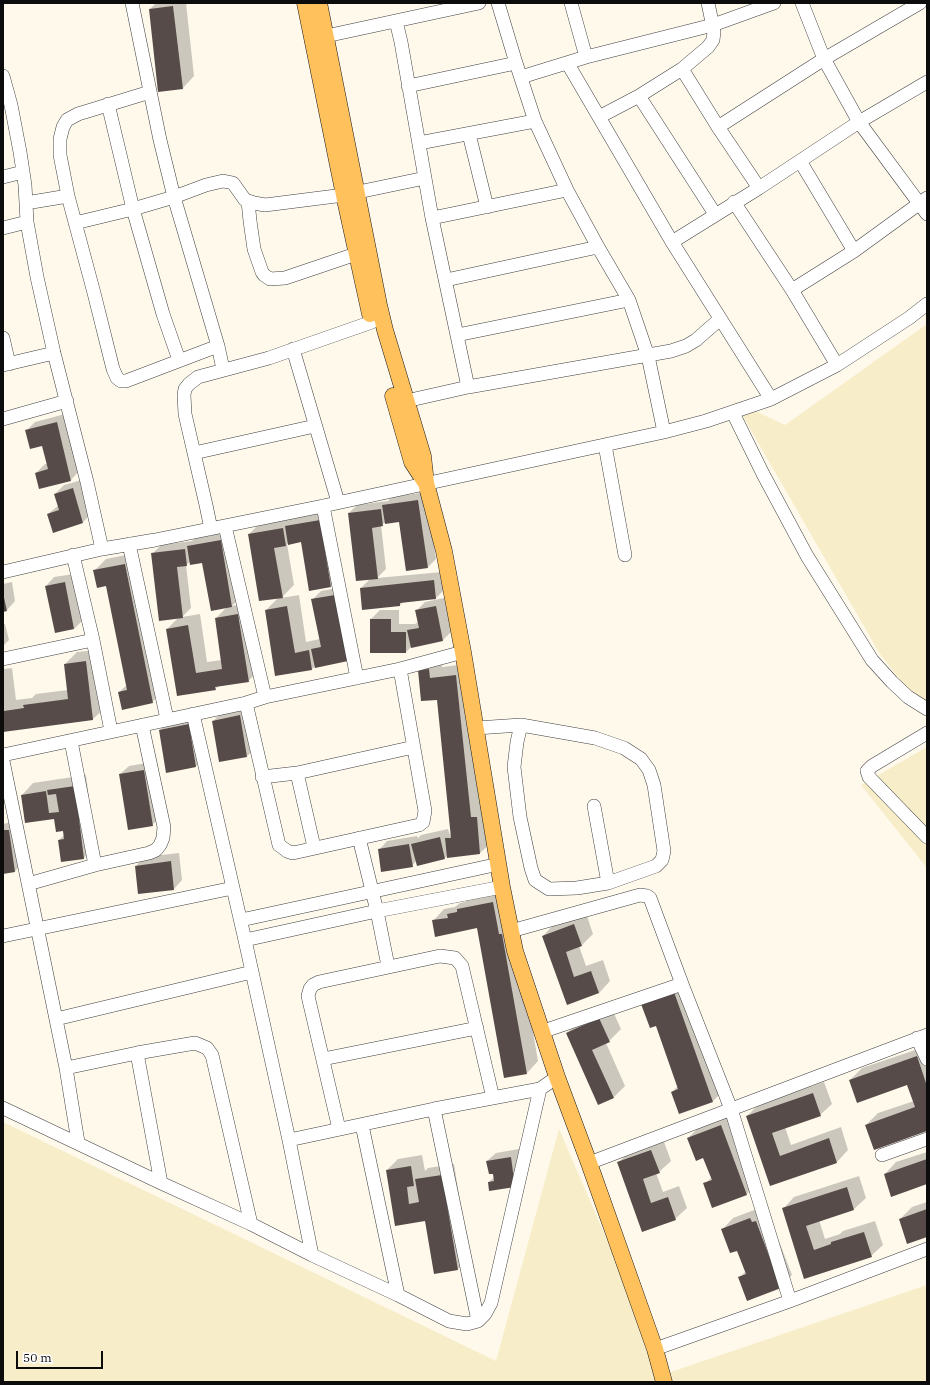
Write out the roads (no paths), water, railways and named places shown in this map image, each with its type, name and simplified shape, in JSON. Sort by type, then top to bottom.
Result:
[{"type":"main road","points":[[305,3],[350,194],[379,305],[423,456],[426,483],[444,551],[463,652],[502,887],[515,951],[541,1032],[655,1349],[664,1382]]},
{"type":"main road","points":[[320,3],[350,194],[356,254],[372,322],[412,462],[426,483]]},
{"type":"street","points":[[132,3],[150,92],[174,197],[224,369]]},
{"type":"street","points":[[326,36],[479,3]]},
{"type":"street","points":[[498,3],[535,121],[567,190],[629,300],[648,356],[664,432]]},
{"type":"street","points":[[571,3],[586,57]]},
{"type":"street","points":[[598,117],[639,96],[682,69],[711,44],[714,37],[708,3]]},
{"type":"street","points":[[521,77],[568,64],[586,57],[713,25],[774,3]]},
{"type":"street","points":[[792,290],[924,205],[859,122],[824,59],[802,3]]},
{"type":"street","points":[[718,128],[824,59],[920,3]]},
{"type":"street","points":[[396,21],[432,218],[468,387]]},
{"type":"street","points":[[408,86],[516,62]]},
{"type":"street","points":[[568,64],[672,242],[771,399]]},
{"type":"street","points":[[682,69],[718,128],[759,188]]},
{"type":"street","points":[[3,76],[11,105],[23,172],[27,222],[54,353],[102,549]]},
{"type":"street","points":[[672,242],[800,162],[859,122],[927,82]]},
{"type":"street","points":[[150,92],[78,114],[67,120],[63,127],[60,139],[60,155],[68,196],[113,369],[117,378],[121,381],[128,380],[218,346]]},
{"type":"street","points":[[639,96],[715,214]]},
{"type":"street","points":[[108,104],[133,210],[163,314],[179,360]]},
{"type":"street","points":[[419,143],[535,121]]},
{"type":"street","points":[[469,134],[487,207]]},
{"type":"street","points":[[800,162],[854,251]]},
{"type":"street","points":[[3,177],[23,172]]},
{"type":"street","points":[[75,223],[133,210],[206,185],[227,181],[235,185],[241,196],[248,201],[260,204],[269,204],[350,194],[425,178]]},
{"type":"street","points":[[432,218],[567,190]]},
{"type":"street","points":[[26,203],[68,196]]},
{"type":"street","points":[[248,201],[254,248],[264,275],[270,279],[285,278],[356,254]]},
{"type":"street","points":[[734,202],[792,290],[837,365]]},
{"type":"street","points":[[3,228],[27,222]]},
{"type":"street","points":[[446,280],[598,247]]},
{"type":"street","points":[[457,335],[629,300]]},
{"type":"street","points":[[3,572],[73,555],[323,506],[664,432],[733,413],[771,399],[837,365],[909,318],[927,304]]},
{"type":"street","points":[[406,401],[468,387],[648,356],[686,346],[696,340],[720,319]]},
{"type":"street","points":[[210,529],[184,406],[185,389],[198,377],[269,358],[372,322]]},
{"type":"street","points":[[3,338],[6,364],[54,353]]},
{"type":"street","points":[[293,349],[338,502]]},
{"type":"street","points":[[3,419],[66,401]]},
{"type":"street","points":[[733,413],[807,556],[872,660],[908,697],[927,709]]},
{"type":"street","points":[[194,452],[316,426]]},
{"type":"street","points":[[605,444],[625,555]]},
{"type":"street","points":[[323,506],[357,678]]},
{"type":"street","points":[[225,526],[265,697]]},
{"type":"street","points":[[129,544],[167,719]]},
{"type":"street","points":[[73,555],[93,640],[111,731]]},
{"type":"street","points":[[3,659],[93,640]]},
{"type":"street","points":[[3,755],[246,703],[265,697],[400,669],[463,652]]},
{"type":"street","points":[[246,703],[279,845],[287,851],[293,853],[314,847],[419,825],[423,822],[425,810],[400,669]]},
{"type":"street","points":[[193,714],[241,920],[289,1140],[312,1255]]},
{"type":"street","points":[[28,884],[156,850],[164,838],[164,827],[142,725]]},
{"type":"street","points":[[476,728],[521,725],[595,738],[624,748],[641,759],[649,770],[654,785],[664,851],[662,860],[656,866],[608,883],[577,888],[549,889],[542,886],[535,880],[520,818],[514,767],[521,725]]},
{"type":"street","points":[[927,733],[872,766],[868,771],[869,777],[927,837]]},
{"type":"street","points":[[71,740],[95,865]]},
{"type":"street","points":[[262,777],[297,773],[414,747]]},
{"type":"street","points":[[3,761],[66,1068],[78,1142]]},
{"type":"street","points":[[297,773],[314,847]]},
{"type":"street","points":[[594,806],[608,883]]},
{"type":"street","points":[[359,838],[388,966]]},
{"type":"street","points":[[241,920],[499,864]]},
{"type":"street","points":[[245,940],[376,911],[502,887]]},
{"type":"street","points":[[3,936],[38,930],[233,888]]},
{"type":"street","points":[[511,931],[640,895],[650,898],[731,1110],[790,1301]]},
{"type":"street","points":[[339,1129],[308,996],[310,989],[313,985],[319,982],[388,966],[440,956],[455,958],[462,966],[493,1098]]},
{"type":"street","points":[[56,1019],[252,972]]},
{"type":"street","points":[[541,1032],[682,984]]},
{"type":"street","points":[[323,1059],[477,1028]]},
{"type":"street","points":[[589,1162],[731,1110],[922,1036],[927,1059]]},
{"type":"street","points":[[66,1068],[137,1053],[195,1043],[207,1048],[212,1055],[251,1224]]},
{"type":"street","points":[[137,1053],[161,1183]]},
{"type":"street","points":[[289,1140],[434,1109],[540,1089],[557,1077]]},
{"type":"street","points":[[3,1108],[251,1224],[449,1321],[467,1324],[478,1321],[485,1314],[491,1303],[540,1089]]},
{"type":"street","points":[[434,1109],[478,1321]]},
{"type":"street","points":[[362,1125],[398,1295]]},
{"type":"street","points":[[882,1155],[927,1139]]},
{"type":"street","points":[[655,1349],[790,1301],[927,1249]]}]
